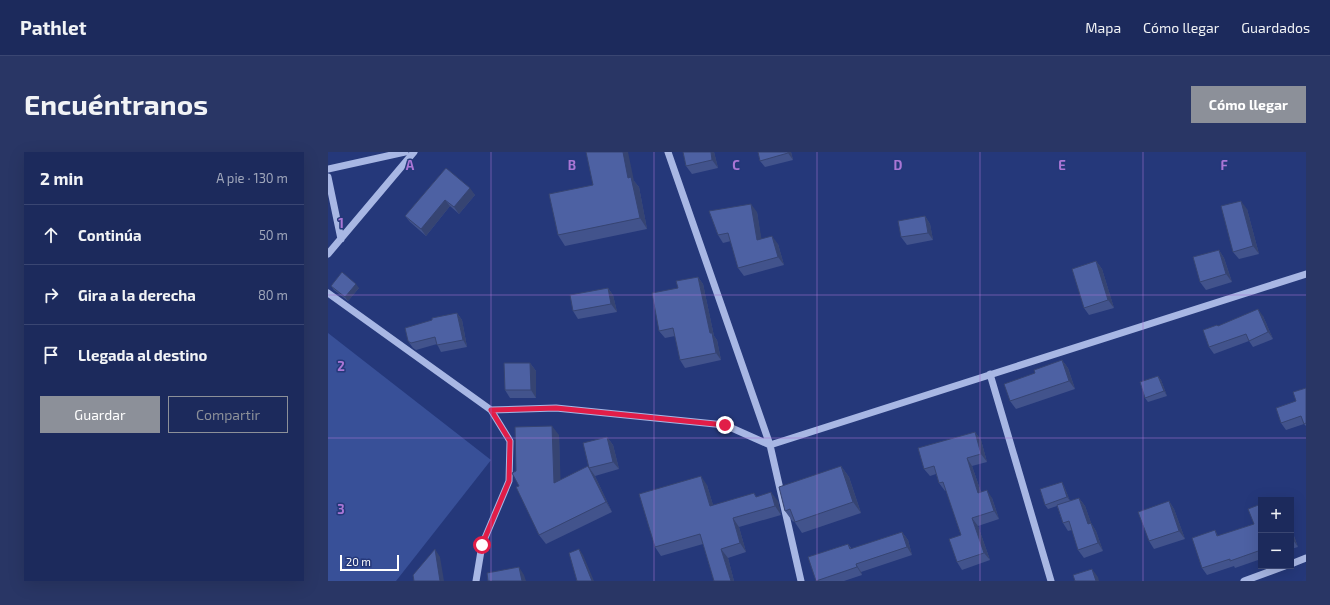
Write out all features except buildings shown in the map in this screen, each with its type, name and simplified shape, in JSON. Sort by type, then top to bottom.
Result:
[{"type":"street","points":[[328,169],[405,152]]},
{"type":"street","points":[[328,254],[414,152]]},
{"type":"street","points":[[668,152],[770,445],[801,581]]},
{"type":"street","points":[[328,176],[341,239]]},
{"type":"street","points":[[491,410],[556,408],[725,425],[770,445],[1306,274]]},
{"type":"street","points":[[328,293],[491,410],[510,441],[509,481],[482,545],[476,581]]},
{"type":"street","points":[[990,374],[1051,581]]},
{"type":"street","points":[[1294,563],[1306,558]]},
{"type":"street","points":[[1244,581],[1277,569]]},
{"type":"shaded area","points":[[328,333],[491,460],[396,581],[328,581]]},
{"type":"route","points":[[482,545],[509,481],[510,441],[491,410],[556,408],[725,425]]}]
